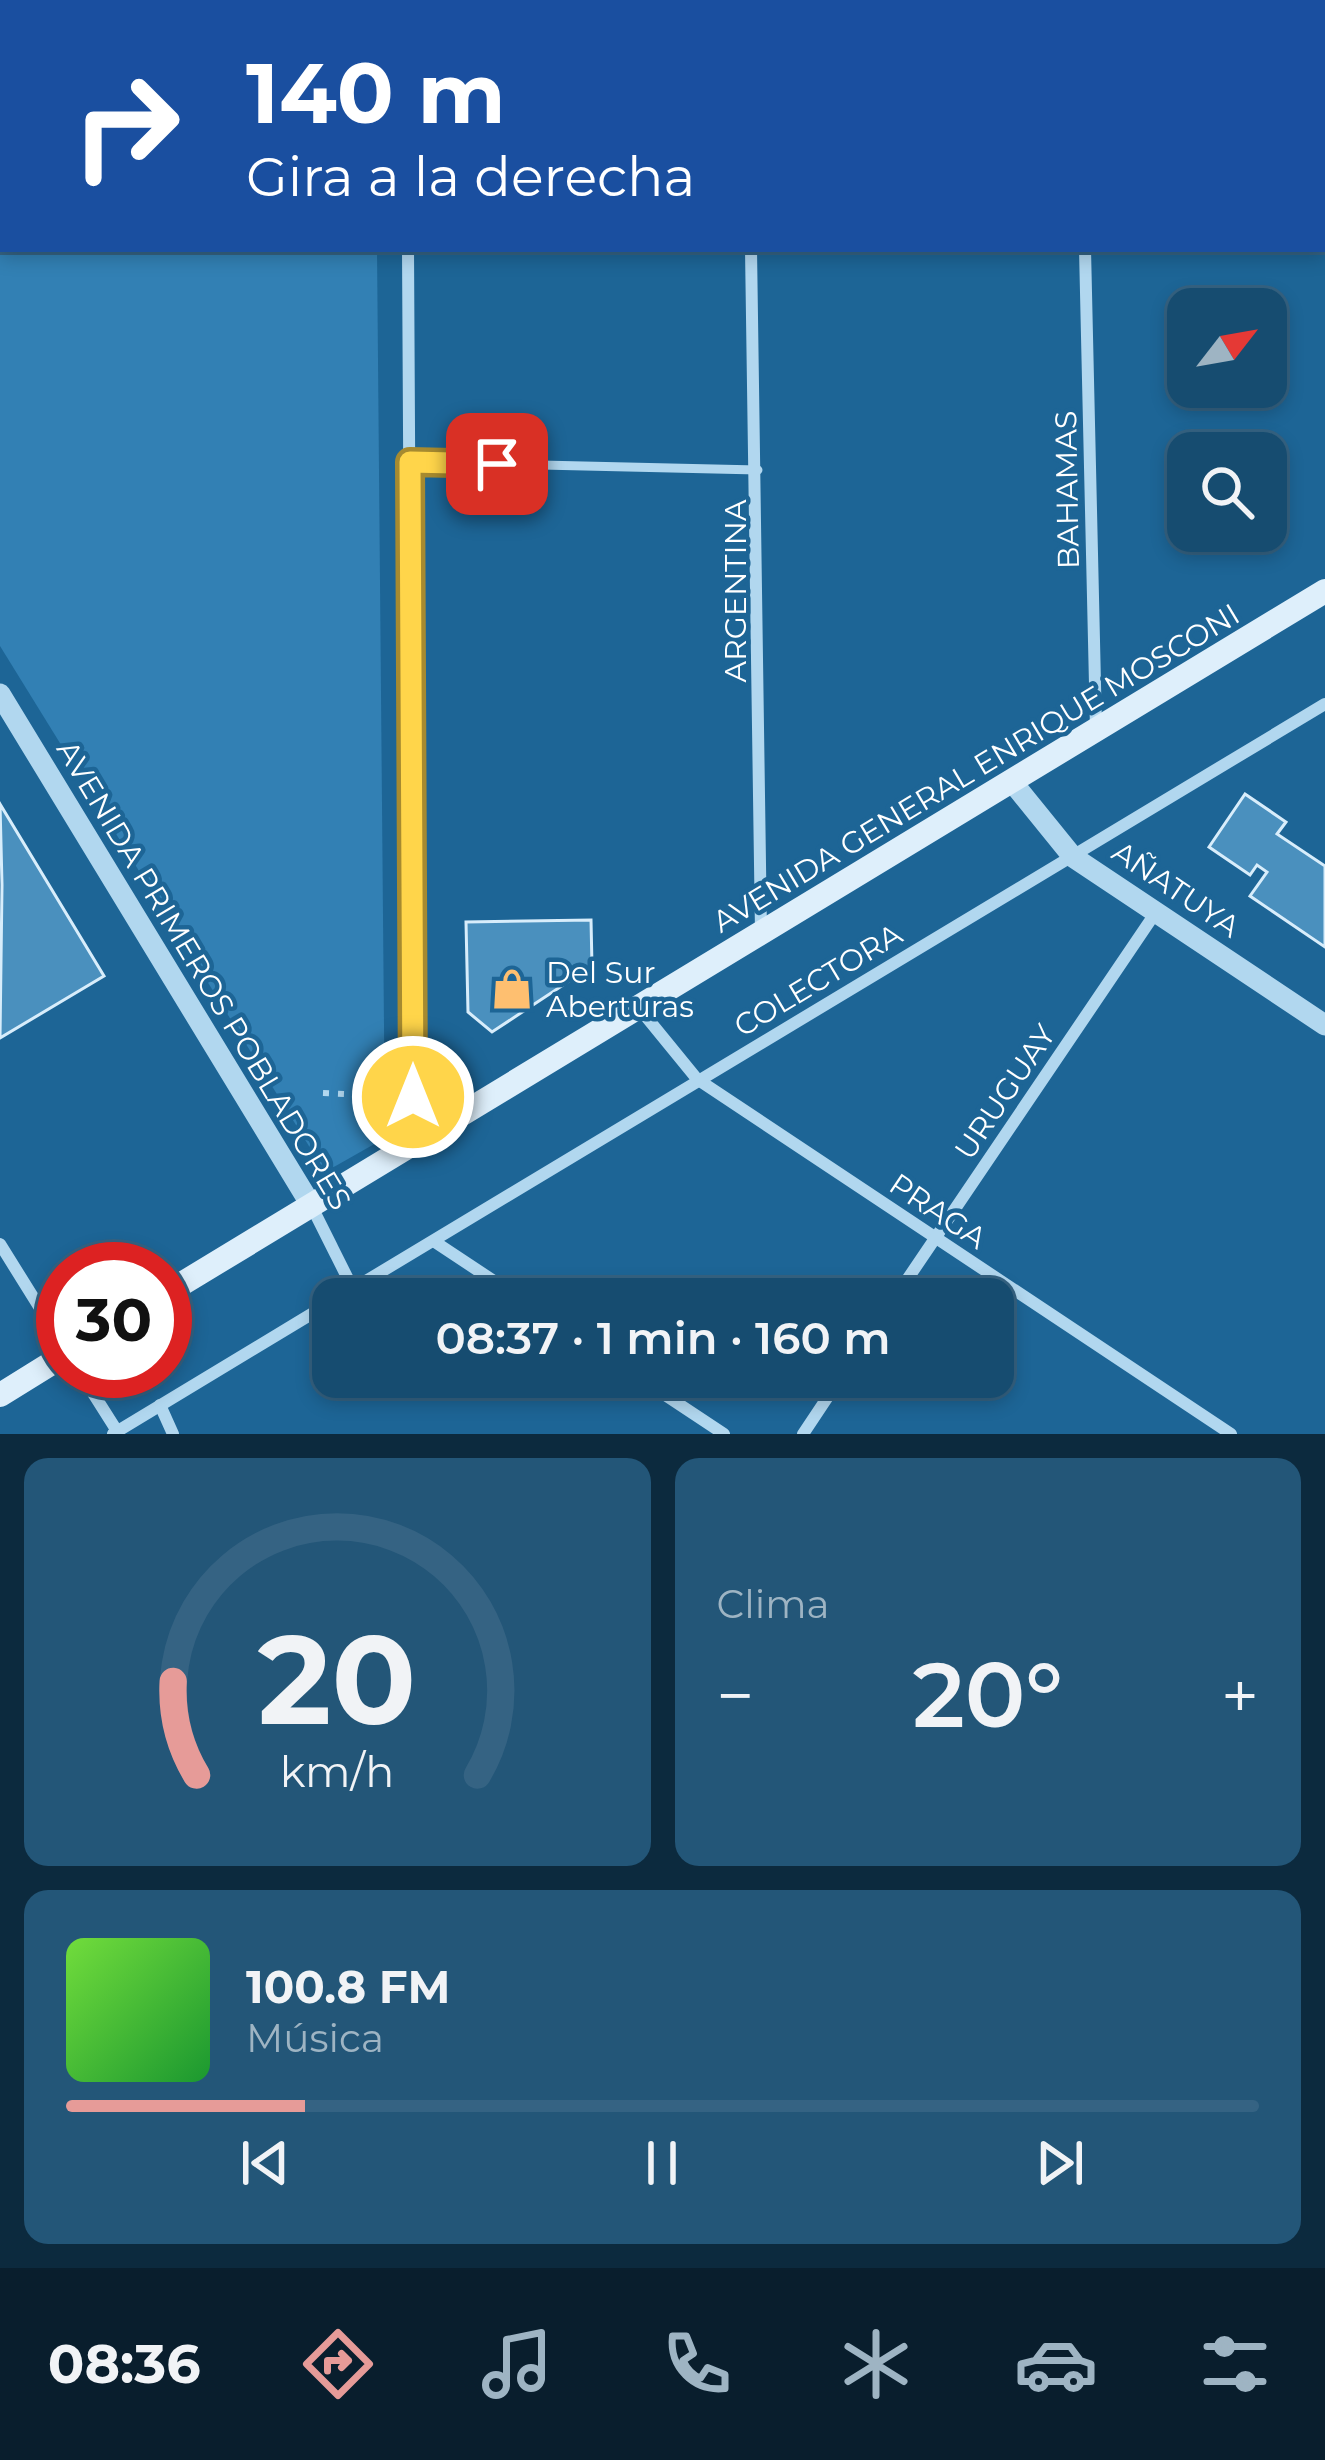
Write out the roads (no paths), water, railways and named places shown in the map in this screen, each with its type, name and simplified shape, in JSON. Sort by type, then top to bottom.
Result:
[{"type":"main road","name":"AVENIDA GENERAL ENRIQUE MOSCONI","points":[[192,1277],[1325,591]]},
{"type":"main road","points":[[0,1395],[36,1373]]},
{"type":"street","points":[[409,252],[413,1143]]},
{"type":"street","name":"ARGENTINA","points":[[751,252],[758,470],[761,932]]},
{"type":"street","name":"BAHAMAS","points":[[1085,252],[1096,730]]},
{"type":"street","name":"AVENIDA PRIMEROS POBLADORES","points":[[0,694],[311,1204],[348,1278]]},
{"type":"street","name":"COLECTORA","points":[[372,1278],[1325,704]]},
{"type":"street","name":"AÑATUYA","points":[[1012,783],[1072,856],[1325,1025]]},
{"type":"street","name":"URUGUAY","points":[[908,1278],[1156,912]]},
{"type":"street","name":"PRAGA","points":[[638,1007],[697,1079],[1231,1434]]},
{"type":"street","points":[[435,1242],[489,1278]]},
{"type":"street","points":[[0,1244],[36,1302]]},
{"type":"street","name":"COLECTORA","points":[[115,1433],[312,1314]]},
{"type":"street","points":[[95,1398],[115,1433]]},
{"type":"street","points":[[670,1398],[724,1434]]},
{"type":"street","points":[[802,1434],[827,1398]]},
{"type":"street","points":[[160,1405],[173,1434]]},
{"type":"lane","points":[[410,462],[758,470]]},
{"type":"place","name":"Del Sur Aberturas","points":[[512,989]]}]
